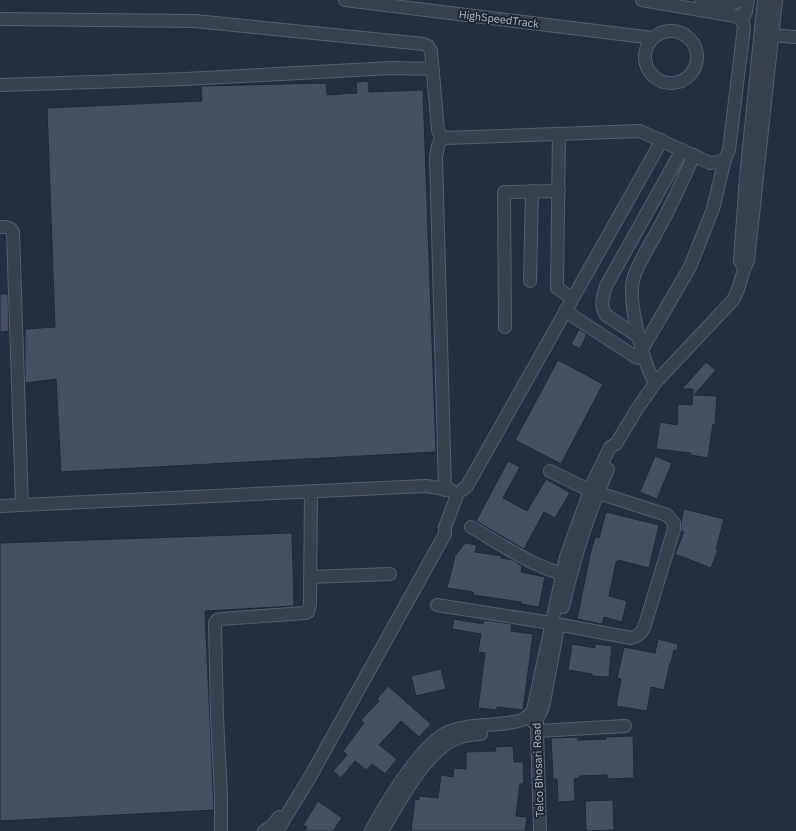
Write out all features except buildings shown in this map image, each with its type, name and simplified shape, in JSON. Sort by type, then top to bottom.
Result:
[{"type":"street","name":"HighSpeedTrack","points":[[345,0],[653,38]]},
{"type":"street","points":[[642,0],[735,16],[742,20]]},
{"type":"street","points":[[701,0],[728,5],[741,0]]},
{"type":"street","points":[[565,311],[637,358],[642,350],[690,267],[713,209],[725,159],[729,150],[744,27],[742,20],[746,12],[748,0]]},
{"type":"street","points":[[764,0],[765,47]]},
{"type":"street","points":[[765,47],[772,35],[776,0]]},
{"type":"street","points":[[0,19],[195,21],[423,44],[428,46],[431,52],[438,130],[440,135],[444,138],[640,131],[710,163],[719,162],[725,159]]},
{"type":"street","points":[[668,31],[684,34],[695,46],[697,54],[693,72],[679,83],[670,84],[661,82],[653,77],[647,70],[644,61],[648,44],[653,38],[668,31]]},
{"type":"street","points":[[772,35],[796,37]]},
{"type":"street","name":"Telco Bhosari Road","points":[[540,831],[536,720],[566,575],[566,556],[610,447],[616,444],[655,383],[733,300],[739,290],[744,268],[740,261],[746,177],[765,47]]},
{"type":"street","points":[[0,85],[186,79],[392,68],[433,69]]},
{"type":"street","points":[[559,134],[557,288],[572,298]]},
{"type":"street","points":[[277,831],[281,827],[310,777],[445,534],[445,527],[453,492],[436,158],[438,146],[442,137]]},
{"type":"street","points":[[0,506],[426,486],[453,492],[467,486],[662,140]]},
{"type":"street","points":[[639,337],[607,316],[602,307],[603,298],[606,286],[682,150]]},
{"type":"street","points":[[655,383],[650,374],[639,337],[632,296],[633,279],[670,208],[694,155]]},
{"type":"street","points":[[530,280],[532,191]]},
{"type":"street","points":[[505,328],[504,192],[558,191]]},
{"type":"street","points":[[0,227],[6,227],[11,229],[13,232],[22,505]]},
{"type":"street","points":[[437,605],[631,638],[640,634],[644,628],[674,529],[674,523],[667,515],[593,492],[550,471]]},
{"type":"street","points":[[221,831],[215,623],[217,620],[221,619],[308,612],[310,604],[311,492]]},
{"type":"street","points":[[264,831],[277,820],[439,531],[445,527]]},
{"type":"street","points":[[471,527],[528,560],[566,575]]},
{"type":"street","points":[[310,577],[390,574]]},
{"type":"street","points":[[371,831],[384,807],[408,772],[426,750],[438,738],[445,734],[464,728],[521,720],[530,715],[536,720],[625,726]]},
{"type":"street","points":[[382,831],[406,792],[424,767],[440,749],[460,738],[520,728],[528,726],[536,720]]}]
